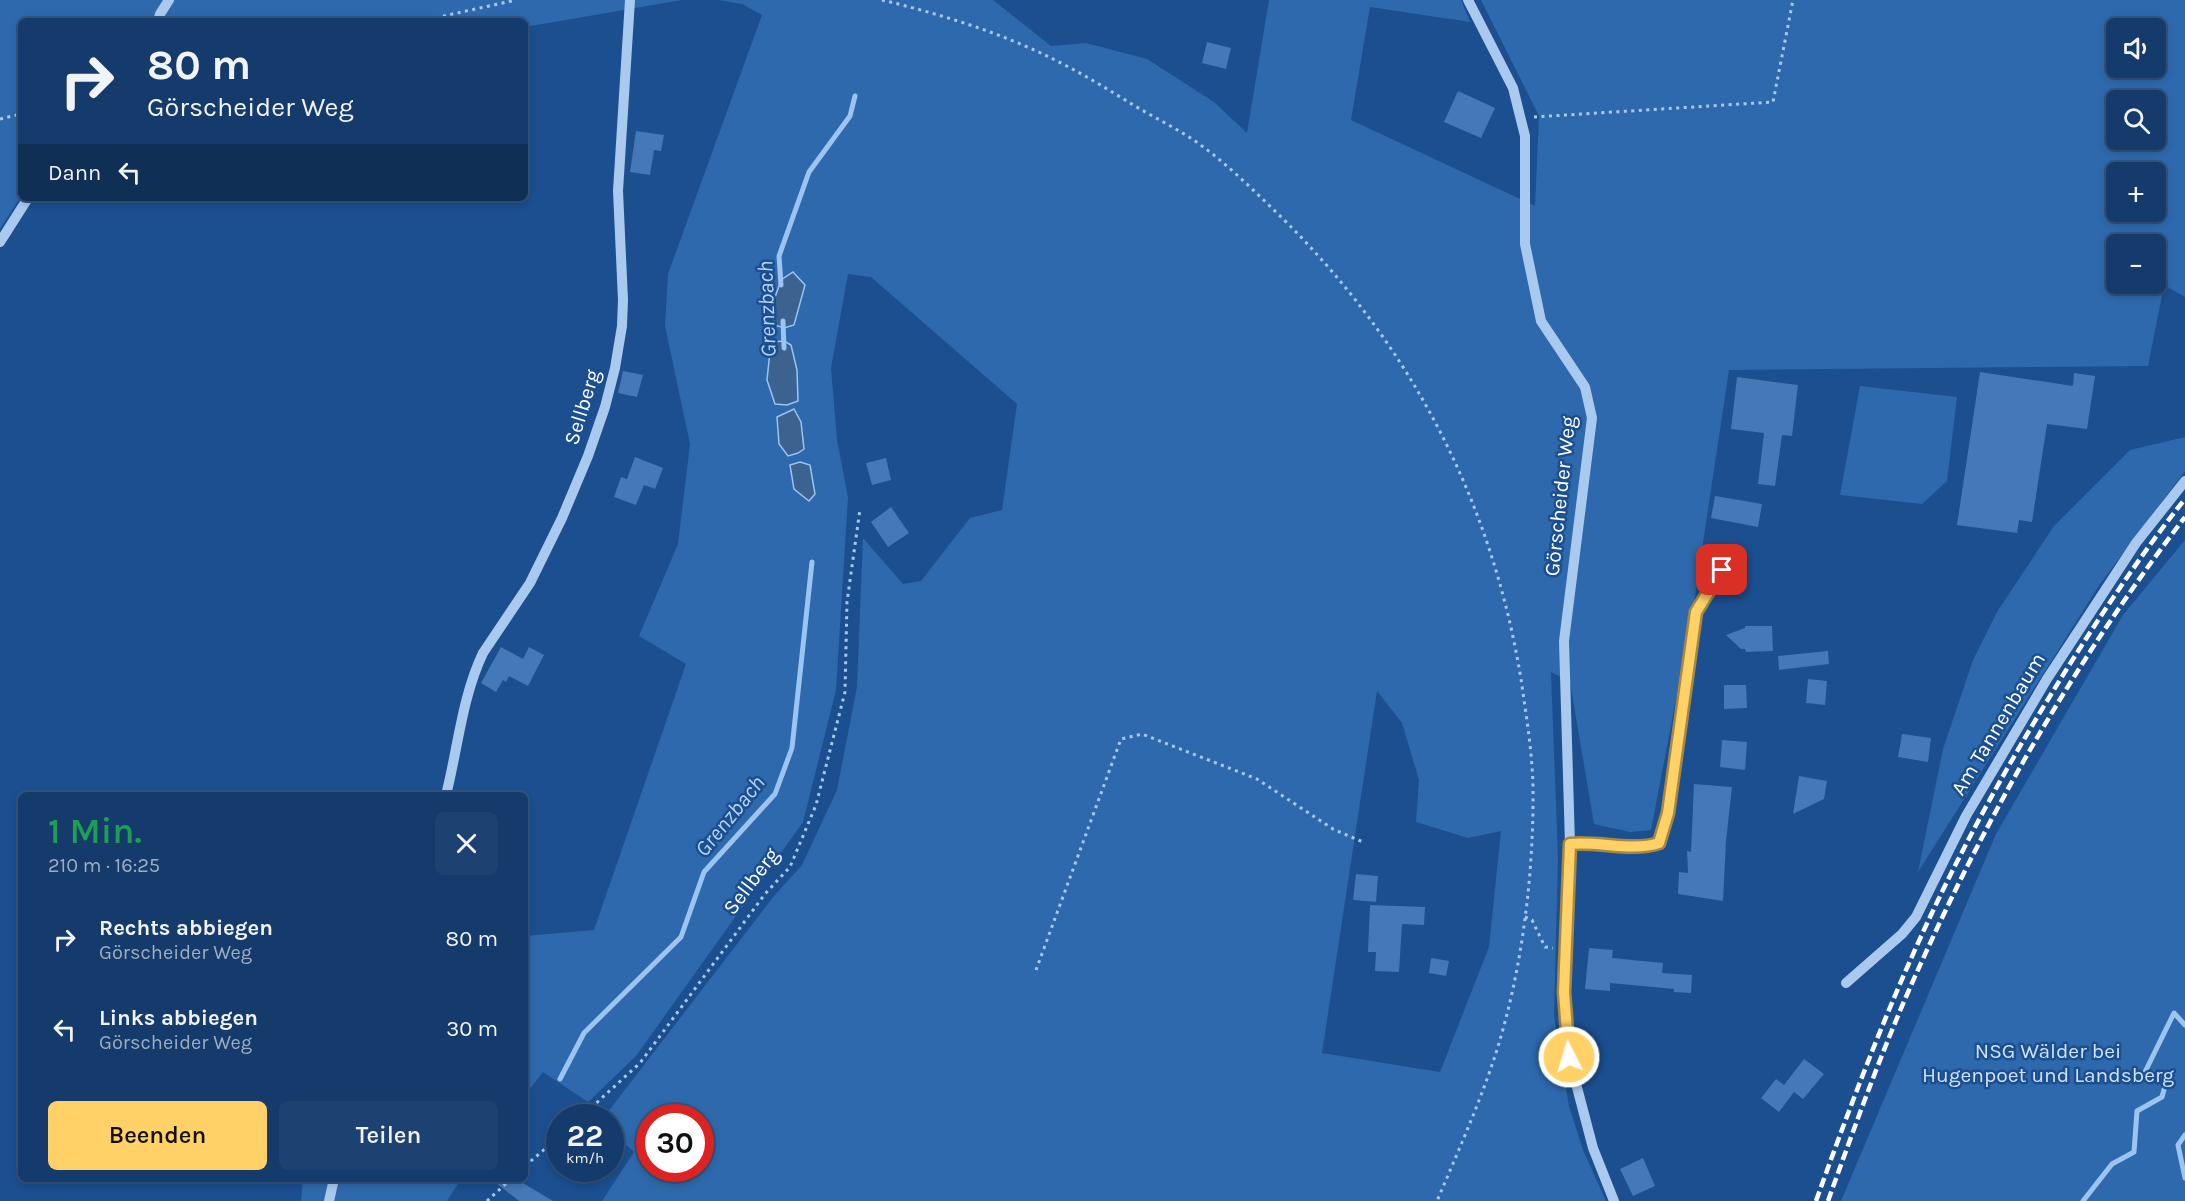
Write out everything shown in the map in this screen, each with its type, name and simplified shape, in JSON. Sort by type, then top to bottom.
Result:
[{"type":"street","points":[[159,18],[169,0]]},
{"type":"street","name":"Sellberg","points":[[447,792],[468,691],[477,665],[530,583],[562,518],[588,456],[605,407],[615,368],[622,326],[618,191],[630,0]]},
{"type":"street","name":"Görscheider Weg","points":[[1468,0],[1513,88],[1521,118],[1525,136],[1525,244],[1541,321],[1585,387],[1592,418],[1563,641],[1570,844],[1564,992],[1569,1057],[1593,1148],[1614,1201]]},
{"type":"street","points":[[0,242],[26,201]]},
{"type":"street","name":"Am Tannenbaum","points":[[1846,983],[1902,934],[1916,917],[1966,816],[2047,679],[2136,543],[2185,482]]},
{"type":"street","points":[[1570,844],[1594,842],[1648,846],[1659,843],[1668,813],[1696,612],[1722,570]]},
{"type":"street","points":[[329,1201],[333,1182]]},
{"type":"path","points":[[435,18],[516,0]]},
{"type":"path","points":[[882,0],[917,9],[1032,49],[1074,70],[1195,142],[1244,181],[1323,260],[1359,302],[1392,348],[1438,428],[1460,473],[1496,569],[1512,631],[1532,760],[1532,800],[1525,917],[1513,986],[1495,1055],[1476,1110],[1437,1201]]},
{"type":"path","points":[[1521,118],[1773,102],[1793,0]]},
{"type":"path","points":[[0,118],[18,115]]},
{"type":"path","name":"Sellberg","points":[[595,1104],[640,1063],[765,894],[790,867],[816,805],[844,692],[847,602],[860,509]]},
{"type":"path","points":[[1036,970],[1121,739],[1142,734],[1257,779],[1333,829],[1363,842]]},
{"type":"path","points":[[1525,917],[1532,920],[1545,947],[1566,950]]},
{"type":"path","points":[[528,1163],[546,1148]]},
{"type":"path","points":[[486,1201],[508,1182]]},
{"type":"green space","points":[[0,0],[682,0],[528,26],[528,18],[18,18],[18,201],[0,229]]},
{"type":"green space","points":[[719,0],[993,0],[1051,46],[1086,43],[1147,59],[1214,102],[1247,133],[1269,0],[1461,0],[1470,22],[1370,7],[1351,120],[1535,206],[1539,116],[1481,0],[2185,0],[2185,297],[2166,286],[2166,234],[2106,234],[2106,294],[2162,294],[2148,366],[1729,370],[1692,616],[1651,830],[1630,832],[1594,824],[1570,682],[1551,672],[1558,858],[1554,1016],[1569,1106],[1583,1150],[1606,1201],[602,1201],[614,1182],[624,1182],[624,1167],[634,1152],[624,1143],[624,1104],[614,1104],[774,896],[802,865],[837,790],[857,687],[863,538],[903,584],[921,581],[970,518],[1002,510],[1017,404],[871,277],[848,274],[831,368],[837,440],[848,497],[836,690],[803,822],[636,1056],[588,1102],[543,1072],[528,1091],[528,936],[594,930],[686,664],[639,636],[678,544],[690,444],[665,326],[668,274],[762,15],[742,4]],"holes":[[[1377,691],[1402,723],[1419,780],[1416,822],[1468,838],[1501,831],[1489,947],[1440,1072],[1322,1053]]]},
{"type":"green space","points":[[1860,386],[1957,397],[1947,481],[1922,504],[1840,495]]},
{"type":"green space","points":[[2185,437],[2185,471],[2100,584],[1918,872],[1943,749],[1973,660],[1997,612],[2054,526],[2130,450]]},
{"type":"green space","name":"NSG Wälder bei Hugenpoet und Landsberg","points":[[2185,540],[2185,1201],[1841,1201],[1996,834],[2123,615]]},
{"type":"green space","points":[[303,1182],[459,1182],[447,1201],[301,1201]]},
{"type":"shaded area","points":[[793,272],[805,285],[794,325],[784,328],[775,325],[771,309],[781,280]]},
{"type":"shaded area","points":[[784,341],[791,345],[797,370],[798,401],[787,405],[775,404],[767,380],[771,342]]},
{"type":"shaded area","points":[[794,409],[801,422],[804,449],[788,456],[779,444],[777,417]]},
{"type":"shaded area","points":[[800,462],[810,465],[815,494],[809,501],[794,489],[790,465]]},
{"type":"building","points":[[1207,42],[1231,48],[1226,69],[1202,63]]},
{"type":"building","points":[[1458,91],[1495,108],[1481,138],[1444,122]]},
{"type":"building","points":[[636,131],[664,135],[661,151],[654,150],[650,175],[630,172]]},
{"type":"building","points":[[623,371],[643,375],[637,397],[618,393]]},
{"type":"building","points":[[1980,372],[2073,386],[2074,373],[2095,376],[2087,429],[2047,424],[2032,522],[2019,520],[2017,533],[1957,525]]},
{"type":"building","points":[[1737,377],[1798,385],[1792,436],[1782,435],[1775,486],[1758,484],[1764,433],[1731,429]]},
{"type":"building","points":[[635,457],[663,468],[655,489],[644,485],[636,505],[614,497],[621,477],[627,479]]},
{"type":"building","points":[[886,458],[891,480],[872,485],[866,463]]},
{"type":"building","points":[[1715,496],[1762,504],[1758,527],[1711,518]]},
{"type":"building","points":[[891,507],[909,533],[888,547],[871,522]]},
{"type":"building","points":[[1745,626],[1772,626],[1773,651],[1746,652],[1726,635],[1745,628]]},
{"type":"building","points":[[501,647],[523,659],[529,647],[544,655],[528,686],[509,676],[506,682],[503,680],[496,692],[481,683]]},
{"type":"building","points":[[1828,651],[1829,664],[1779,670],[1778,656]]},
{"type":"building","points":[[1808,679],[1827,681],[1825,705],[1806,703]]},
{"type":"building","points":[[1724,685],[1746,685],[1747,708],[1724,709]]},
{"type":"building","points":[[1902,734],[1931,738],[1928,762],[1898,757]]},
{"type":"building","points":[[1722,740],[1747,742],[1745,770],[1720,767]]},
{"type":"building","points":[[1799,776],[1827,781],[1824,799],[1793,814]]},
{"type":"building","points":[[1694,784],[1732,787],[1723,901],[1678,894],[1679,872],[1688,873],[1687,851],[1691,852]]},
{"type":"building","points":[[1356,874],[1378,876],[1376,902],[1353,900]]},
{"type":"building","points":[[1370,905],[1425,907],[1424,925],[1402,924],[1399,972],[1375,971],[1376,952],[1368,952]]},
{"type":"building","points":[[1589,948],[1613,950],[1612,958],[1663,963],[1662,973],[1692,975],[1691,993],[1674,992],[1674,989],[1610,983],[1610,991],[1585,989]]},
{"type":"building","points":[[1431,958],[1449,961],[1446,976],[1429,973]]},
{"type":"building","points":[[1804,1059],[1824,1074],[1803,1099],[1794,1092],[1779,1112],[1761,1098],[1776,1079],[1784,1085]]},
{"type":"building","points":[[1643,1158],[1655,1186],[1633,1196],[1620,1169]]},
{"type":"building","points":[[495,1182],[521,1182],[553,1201],[519,1201]]},
{"type":"waterway","name":"Grenzbach","points":[[781,285],[779,256],[809,172],[850,116],[855,96]]},
{"type":"waterway","name":"Grenzbach","points":[[783,321],[784,348]]},
{"type":"waterway","name":"Grenzbach","points":[[560,1079],[584,1033],[681,937],[704,872],[775,794],[792,748],[812,562]]},
{"type":"waterway","points":[[2083,1201],[2112,1164],[2134,1152],[2137,1111],[2162,1097],[2168,1075],[2145,1072],[2174,1013],[2185,1025]]},
{"type":"waterway","points":[[2185,1135],[2178,1145],[2185,1178]]},
{"type":"railway","points":[[1816,1201],[1897,991],[1950,875],[1972,833],[2018,749],[2067,668],[2126,579],[2185,499]]},
{"type":"railway","points":[[1828,1201],[1896,1020],[1949,902],[1978,845],[2074,676],[2146,569],[2185,517]]},
{"type":"route","points":[[1569,1057],[1564,992],[1570,844],[1594,842],[1648,846],[1659,843],[1668,813],[1696,612],[1722,570]]}]
